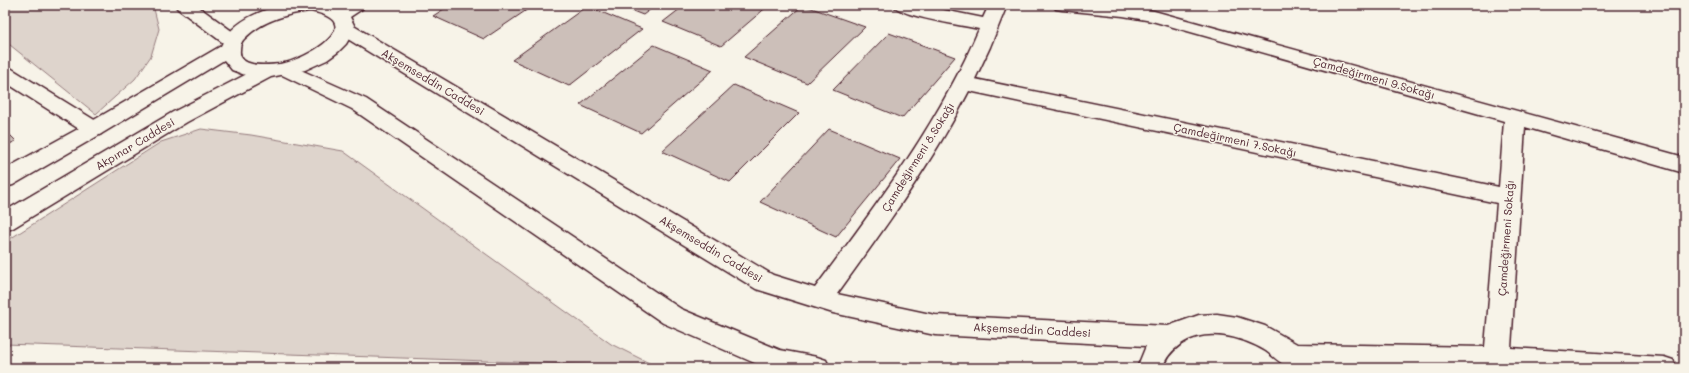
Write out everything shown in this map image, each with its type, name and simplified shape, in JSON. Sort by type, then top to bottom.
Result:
[{"type":"street","points":[[184,5],[231,45]]},
{"type":"street","points":[[231,45],[230,56],[235,63],[242,68],[254,70],[276,70],[303,64],[319,57],[332,48],[341,38],[343,22],[356,5]]},
{"type":"street","points":[[902,5],[922,12],[989,25]]},
{"type":"street","name":"Çamdeğirmeni 8.Sokağı","points":[[820,299],[892,201],[939,126],[974,61],[998,5]]},
{"type":"street","name":"Çamdeğirmeni 9.Sokağı","points":[[1062,5],[1123,11],[1154,16],[1684,166]]},
{"type":"street","points":[[5,179],[94,130],[231,45],[240,32],[251,23],[270,14],[303,6]]},
{"type":"street","name":"Akşemseddin Caddesi","points":[[303,6],[322,7],[343,22],[765,282],[820,299],[935,325],[1171,337]]},
{"type":"street","points":[[276,70],[359,104],[672,316],[769,364],[817,368]]},
{"type":"street","name":"Akpınar Caddesi","points":[[5,222],[180,117],[276,70]]},
{"type":"street","points":[[5,73],[94,130]]},
{"type":"street","name":"Çamdeğirmeni 7.Sokağı","points":[[962,83],[1508,197]]},
{"type":"street","name":"Çamdeğirmeni Sokağı","points":[[1497,359],[1515,117]]},
{"type":"street","points":[[1150,368],[1158,349],[1171,337],[1188,329],[1207,325],[1229,326],[1257,334],[1273,341],[1300,361],[1497,359],[1664,368]]},
{"type":"shaded area","points":[[5,5],[153,5],[159,29],[151,56],[135,79],[96,114],[5,41]]},
{"type":"shaded area","points":[[201,129],[251,135],[343,151],[611,344],[657,367],[5,344],[5,242],[161,142]]},
{"type":"building","points":[[450,5],[534,5],[484,39],[433,16]]},
{"type":"building","points":[[617,5],[656,5],[643,15]]},
{"type":"building","points":[[685,5],[769,5],[721,46],[663,22]]},
{"type":"building","points":[[803,5],[865,27],[807,83],[744,57]]},
{"type":"building","points":[[587,6],[642,29],[569,86],[512,60]]},
{"type":"building","points":[[889,33],[955,57],[902,118],[833,90]]},
{"type":"building","points":[[654,45],[713,70],[641,133],[580,105]]},
{"type":"building","points":[[734,85],[799,113],[730,182],[662,151]]},
{"type":"building","points":[[829,129],[900,159],[836,237],[760,202]]},
{"type":"building","points":[[5,130],[16,141],[5,146]]}]
